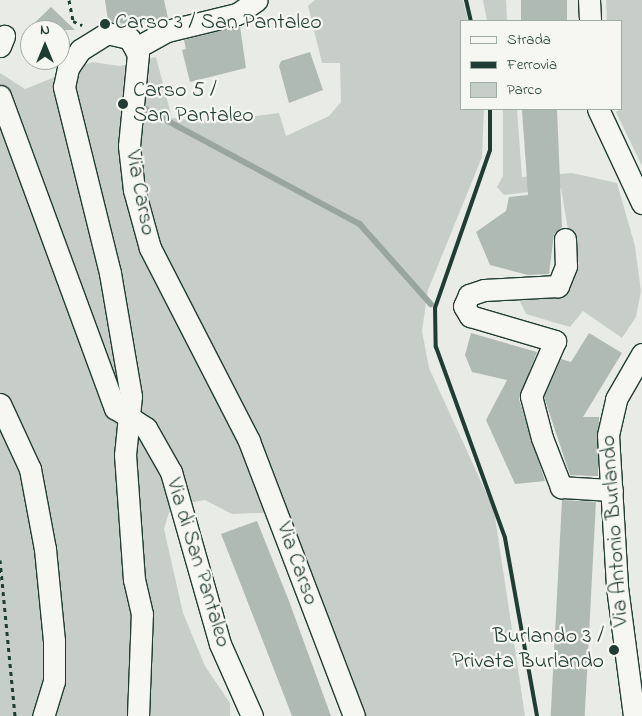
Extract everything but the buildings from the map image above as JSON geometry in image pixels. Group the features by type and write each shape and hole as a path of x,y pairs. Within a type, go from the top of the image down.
{"street":[{"path":"136,48 167,31 237,14 258,0"},
{"path":"589,0 590,20"},
{"name":"Via Carso","path":"138,716 142,614 134,580 124,455 130,421 131,396 110,272 64,87 72,61 95,38 116,33 136,48 129,146 134,190 150,248 249,441 354,716"},
{"path":"0,96 104,385 115,408 130,421"},
{"path":"598,110 642,203"},
{"path":"565,239 566,266 558,286 484,290 469,295 464,306 470,316 555,341 532,396 542,438 561,487 612,490"},
{"name":"Via Antonio Burlando","path":"634,716 612,490 611,415 642,354"},
{"path":"0,404 30,469 45,549 54,640 54,680 42,716"},
{"name":"Via di San Pantaleo","path":"130,421 146,428 171,472 220,644 252,716"}],"path":[{"path":"69,0 73,21 79,26"},
{"path":"0,560 15,716"}],"green space":[{"path":"315,0 463,0 468,20 460,20 460,110 484,110 482,157 428,290 422,331 429,368 494,510 525,716 366,716 283,512 232,514 205,500 171,506 164,529 183,613 205,666 230,703 230,716 0,716 0,73 25,89 92,62 120,66 156,57 172,118 212,122 279,113 286,136 329,116 341,102 340,63 322,63 308,6"},
{"path":"483,0 506,0 507,20 487,20"},
{"path":"606,0 642,0 642,166 616,112 622,110 622,20 607,20"},
{"path":"503,110 517,110 522,177 572,173 617,183 635,246 641,291 636,317 622,338 583,311 570,327 526,314 517,295 572,279 579,263 570,242 561,188 504,195 497,187 503,176"}],"waterway":[{"path":"138,105 360,224 431,304"}],"railway":[{"path":"466,0 471,20"},
{"path":"490,110 490,150 435,308 436,347 505,538 537,716"}],"place":[{"name":"Carso 3 / San Pantaleo","path":"105,24"},
{"name":"Carso 5 / San Pantaleo","path":"123,104"},
{"name":"Burlando 3 / Privata Burlando","path":"614,650"}]}
